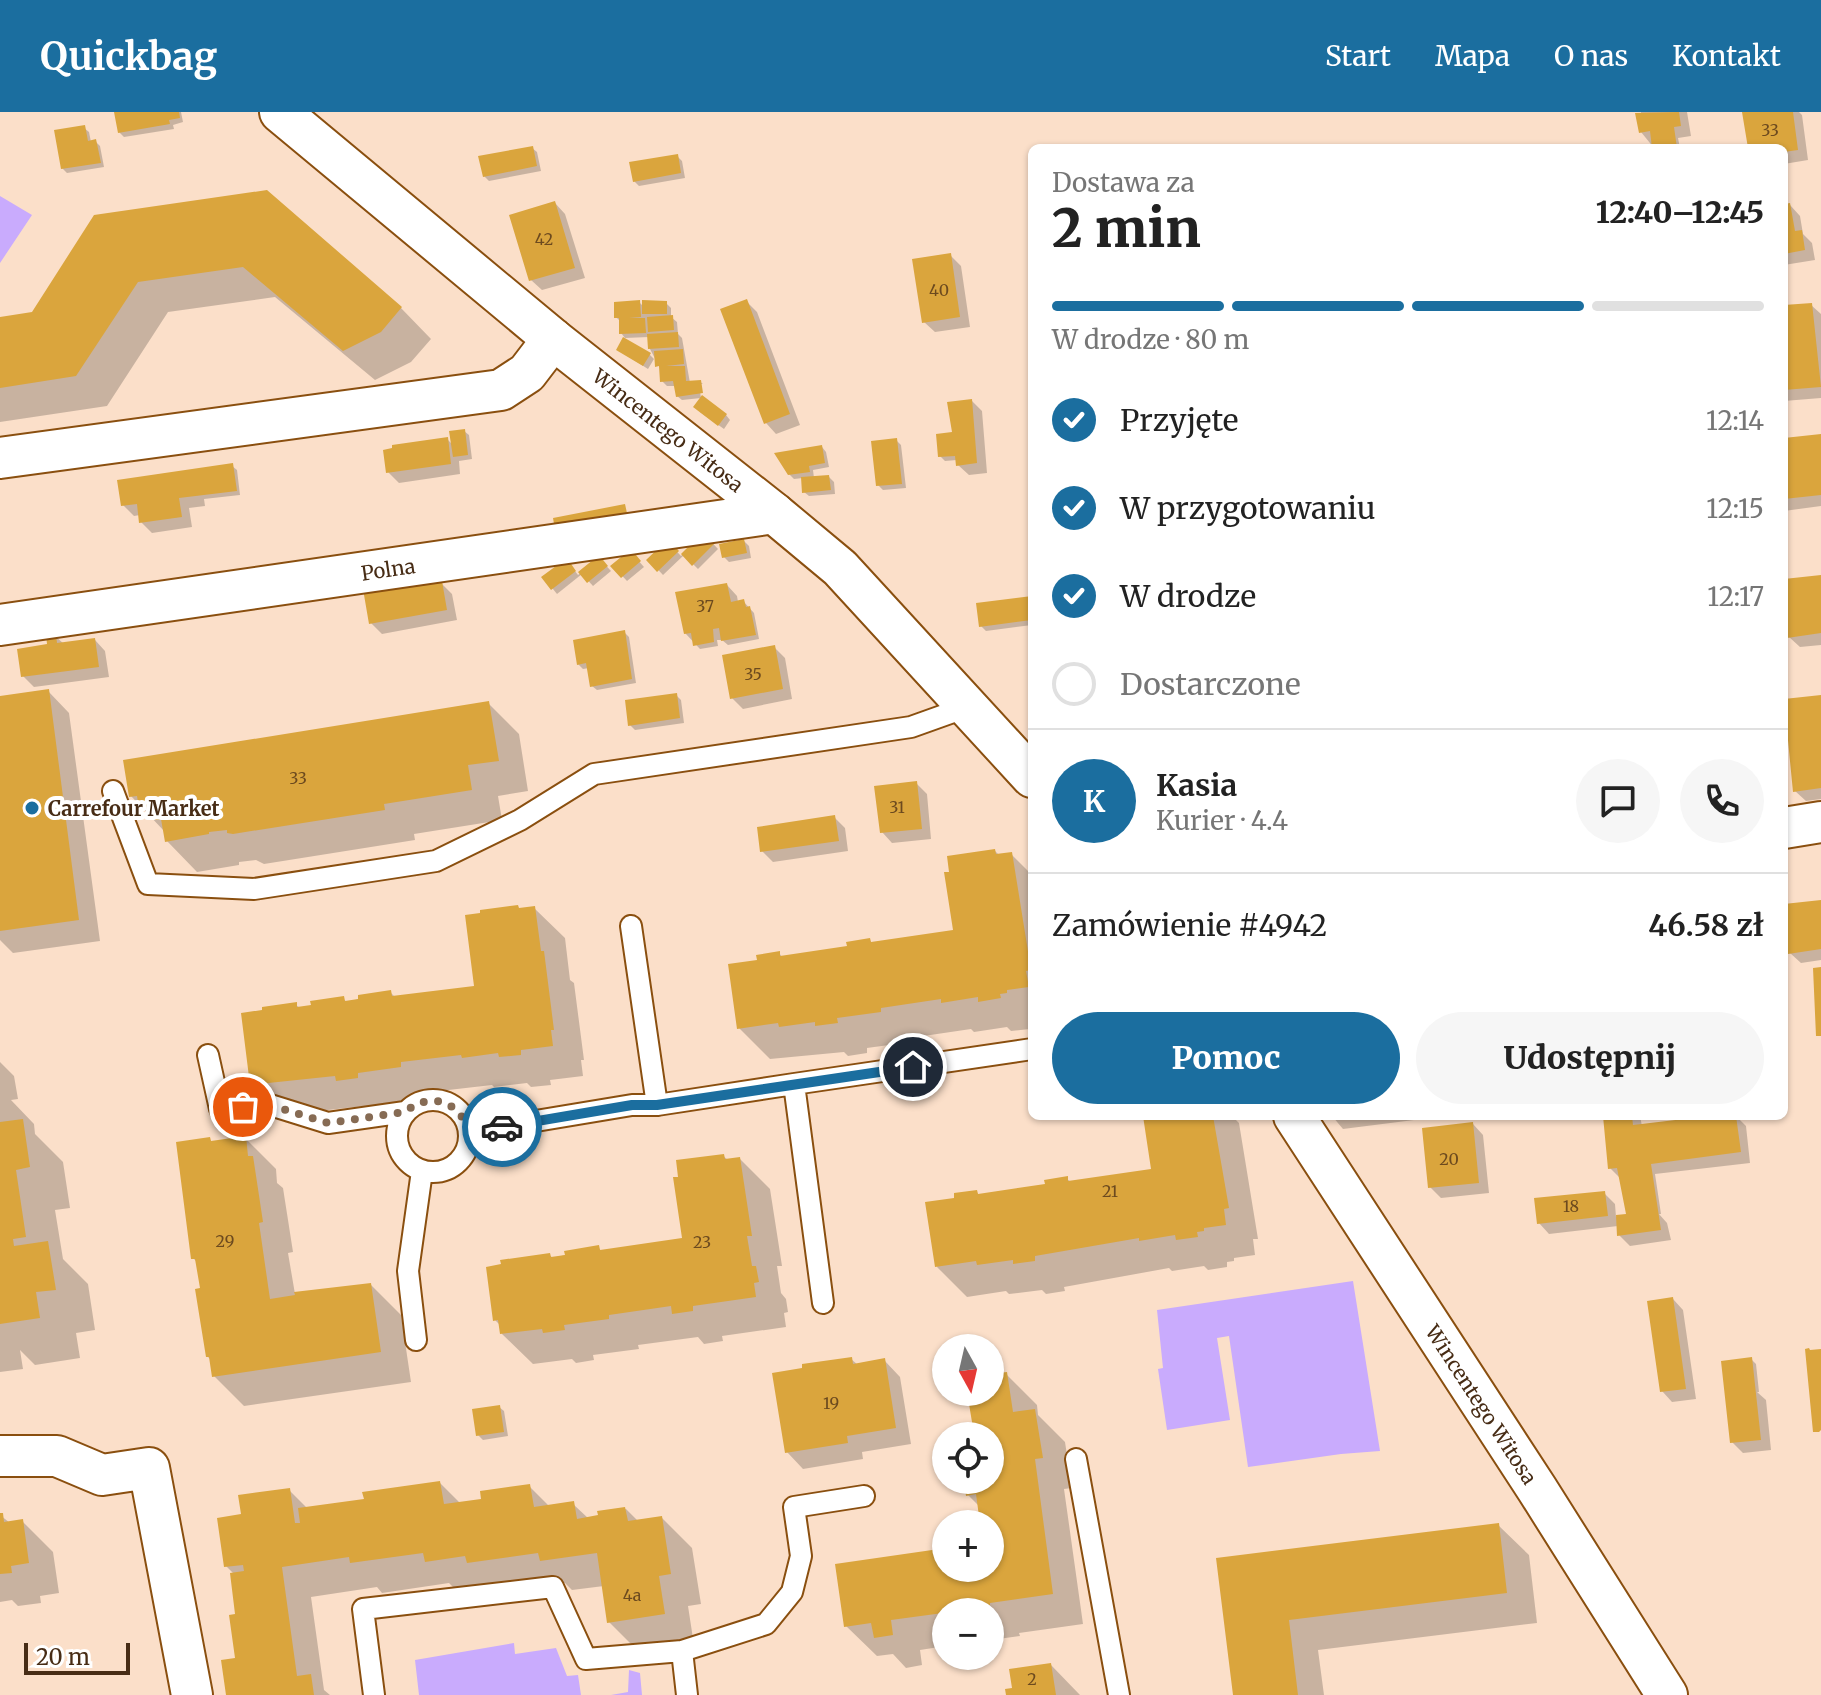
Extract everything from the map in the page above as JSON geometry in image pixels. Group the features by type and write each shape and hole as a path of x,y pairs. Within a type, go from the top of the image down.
{"street":[{"name":"Wincentego Witosa","path":"280,112 553,339 840,568 1028,773"},
{"path":"0,458 501,390 527,373 553,339"},
{"name":"Polna","path":"0,625 774,513"},
{"path":"1788,827 1821,822"},
{"name":"Wincentego Witosa","path":"1297,1120 1667,1695"},
{"path":"0,1456 57,1456 102,1475 149,1468 192,1695"}],"lane":[{"path":"113,791 148,884 254,889 436,861 520,820 594,774 911,727 967,707"},
{"path":"631,926 657,1105"},
{"path":"469,1132 632,1105 657,1105 1028,1050"},
{"path":"208,1055 220,1109 267,1104 328,1123 405,1112 426,1101 449,1104 466,1121 469,1132 464,1156 445,1171 422,1171 403,1157 397,1146 396,1134 405,1112"},
{"path":"794,1084 823,1303"},
{"path":"416,1340 408,1271 422,1171"},
{"path":"1076,1459 1119,1695"},
{"path":"374,1695 363,1609 553,1587 586,1659 682,1651 766,1624 792,1592 801,1556 794,1507 864,1496"},
{"path":"682,1651 687,1695"}],"shaded area":[{"path":"0,196 32,215 0,263"},
{"path":"1353,1281 1380,1451 1248,1467 1229,1336 1217,1338 1230,1420 1167,1430 1158,1369 1163,1368 1157,1310"},
{"path":"514,1643 515,1654 556,1648 567,1676 578,1675 581,1695 419,1695 415,1660"},
{"path":"629,1670 640,1673 642,1695 611,1695 628,1692"}],"building":[{"path":"114,112 179,112 180,118 169,120 170,124 118,133"},
{"path":"1679,112 1681,126 1674,127 1676,144 1652,144 1650,131 1639,133 1635,113"},
{"path":"1742,112 1793,112 1798,150 1788,151 1788,144 1747,144"},
{"path":"85,125 88,141 96,139 101,163 61,169 54,130"},
{"path":"533,146 537,166 483,177 478,156"},
{"path":"678,154 681,173 633,182 629,162"},
{"path":"267,190 402,307 381,332 343,351 243,267 138,282 76,376 0,388 0,317 32,312 94,215"},
{"path":"555,201 575,268 529,281 509,215"},
{"path":"1788,203 1795,231 1802,230 1805,250 1788,253"},
{"path":"951,253 960,317 922,323 912,259"},
{"path":"747,299 790,414 764,424 720,309"},
{"path":"640,300 641,317 629,318 645,318 646,333 619,334 619,318 614,318 614,302"},
{"path":"642,300 667,301 667,314 642,314"},
{"path":"1812,303 1821,387 1788,390 1788,305"},
{"path":"673,315 674,330 648,332 647,317"},
{"path":"678,332 679,347 648,349 647,334"},
{"path":"623,337 651,353 643,366 616,350"},
{"path":"683,349 684,364 666,366 685,366 686,381 701,380 703,393 676,397 673,381 660,382 654,351"},
{"path":"702,395 727,414 718,426 693,407"},
{"path":"972,399 977,463 956,466 955,456 938,457 936,434 952,432 947,402"},
{"path":"465,429 468,455 453,457 449,431"},
{"path":"1821,434 1821,495 1788,499 1788,438"},
{"path":"448,437 451,464 386,473 383,450 392,448 392,445"},
{"path":"897,438 902,484 876,486 871,441"},
{"path":"822,445 825,463 809,466 810,472 788,475 774,453"},
{"path":"233,463 237,491 179,498 182,517 139,523 137,504 121,506 117,480"},
{"path":"829,475 831,490 802,493 801,477"},
{"path":"625,504 630,527 557,541 553,518"},
{"path":"704,531 715,543 692,566 681,554"},
{"path":"668,539 679,551 657,572 646,560"},
{"path":"744,539 747,553 722,558 719,544"},
{"path":"631,549 641,561 621,578 610,566"},
{"path":"599,555 608,566 587,583 578,572"},
{"path":"567,558 576,571 551,590 541,577"},
{"path":"1821,575 1821,633 1788,638 1788,579"},
{"path":"442,581 447,610 369,624 363,589 399,582 400,588"},
{"path":"727,583 731,602 744,599 746,607 750,606 756,635 721,641 719,628 713,629 714,642 693,646 691,633 684,634 675,592"},
{"path":"1028,596 1028,621 979,627 976,603"},
{"path":"625,630 632,679 590,687 586,663 577,665 573,640"},
{"path":"56,634 57,643 95,638 99,667 21,677 17,649 47,644 46,635"},
{"path":"775,645 783,689 730,699 722,655"},
{"name":"Carrefour Market","path":"49,689 79,920 0,931 0,696"},
{"path":"677,693 680,718 628,726 625,700"},
{"path":"1821,695 1821,788 1793,792 1788,699"},
{"path":"489,701 499,761 468,765 472,790 384,804 385,810 233,834 227,833 227,830 209,832 165,842 161,819 155,820 153,806 139,808 137,796 129,797 123,760"},
{"path":"917,781 922,829 880,833 874,786"},
{"path":"835,815 839,841 760,852 757,827"},
{"path":"995,849 996,854 1012,852 1028,951 1028,987 1007,990 1007,993 1000,994 1001,998 978,1002 978,997 941,1003 941,999 881,1008 881,1012 837,1018 838,1023 815,1026 815,1022 779,1027 778,1023 737,1029 728,964 757,960 756,955 780,951 780,956 847,946 846,942 870,938 871,942 953,930 944,872 949,872 947,856"},
{"path":"1821,900 1821,949 1788,954 1788,904"},
{"path":"518,905 519,908 535,906 541,951 544,951 554,1030 551,1030 553,1046 521,1050 521,1055 499,1057 498,1053 462,1058 461,1055 401,1062 401,1067 358,1073 358,1078 336,1081 335,1076 250,1085 241,1013 297,1002 297,1007 311,1005 310,1001 344,996 345,1001 358,999 358,995 391,990 392,996 474,986 465,915"},
{"path":"1821,967 1821,1036 1816,1036 1813,968"},
{"path":"23,1119 30,1167 16,1170 26,1237 13,1239 14,1246 48,1241 56,1290 36,1292 40,1318 0,1324 0,1122"},
{"path":"1144,1120 1214,1120 1229,1208 1224,1209 1226,1225 1204,1228 1204,1231 1197,1232 1198,1237 1176,1240 1175,1235 1139,1241 1139,1238 1035,1256 1035,1261 1013,1264 1013,1260 977,1265 976,1261 935,1267 925,1202 954,1198 954,1193 977,1190 978,1194 1045,1184 1044,1180 1068,1176 1068,1181 1151,1169"},
{"path":"1603,1120 1632,1120 1633,1125 1675,1120 1737,1120 1741,1152 1651,1164 1661,1230 1617,1236 1616,1215 1626,1214 1617,1168 1608,1169"},
{"path":"1473,1122 1479,1183 1428,1188 1422,1128"},
{"path":"246,1136 248,1156 253,1156 263,1222 259,1223 270,1299 295,1295 294,1292 371,1283 381,1352 212,1377 195,1289 200,1288 195,1259 191,1259 176,1142"},
{"path":"724,1154 725,1159 740,1157 752,1236 747,1236 752,1266 756,1266 759,1282 754,1283 756,1297 693,1306 693,1311 672,1314 671,1306 609,1315 609,1319 564,1325 565,1330 543,1333 542,1329 500,1334 498,1320 493,1321 486,1267 501,1264 500,1260 550,1253 551,1257 565,1255 564,1251 599,1245 600,1250 682,1238 673,1177 678,1177 676,1160"},
{"path":"1605,1191 1608,1216 1537,1224 1534,1198"},
{"path":"1673,1297 1686,1389 1660,1392 1647,1301"},
{"path":"1805,1349 1821,1349 1819,1432 1813,1432"},
{"path":"852,1357 853,1364 885,1358 896,1428 847,1436 848,1443 785,1453 772,1373 802,1368 802,1364"},
{"path":"1752,1357 1761,1440 1730,1443 1721,1361"},
{"path":"1004,1372 1007,1372 1013,1412 1035,1409 1043,1458 1035,1459 1053,1594 1004,1601 1004,1598 932,1598 932,1614 891,1620 893,1635 874,1638 871,1623 844,1627 835,1564 932,1550 932,1582 1004,1582 1004,1510 978,1510 976,1494 1004,1494 1004,1422 972,1422 969,1406 1004,1406"},
{"path":"500,1405 504,1432 476,1436 472,1409"},
{"path":"440,1481 444,1504 481,1499 480,1491 530,1484 534,1507 574,1501 577,1519 598,1515 597,1511 625,1507 628,1521 662,1516 671,1574 659,1576 665,1614 607,1623 597,1553 540,1561 538,1553 467,1563 465,1556 425,1562 423,1553 350,1563 349,1557 282,1567 297,1676 311,1674 314,1695 226,1695 221,1660 235,1658 229,1615 235,1614 230,1573 244,1571 243,1565 224,1567 217,1518 241,1514 238,1495 290,1488 295,1523 300,1523 298,1508 364,1499 362,1492"},
{"path":"0,1513 3,1513 4,1522 23,1519 29,1563 11,1566 12,1573 0,1574"},
{"path":"1499,1523 1507,1593 1289,1620 1298,1695 1233,1695 1216,1558"},
{"path":"1051,1663 1056,1695 1006,1695 1005,1689 1012,1688 1009,1669"}],"way so far":[{"path":"243,1107 267,1104 328,1123 405,1112 414,1105 438,1101 459,1111 469,1132 502,1127"}],"place":[{"name":"Carrefour Market","path":"32,808"}],"route":[{"path":"502,1127 632,1105 657,1105 913,1067"}]}
